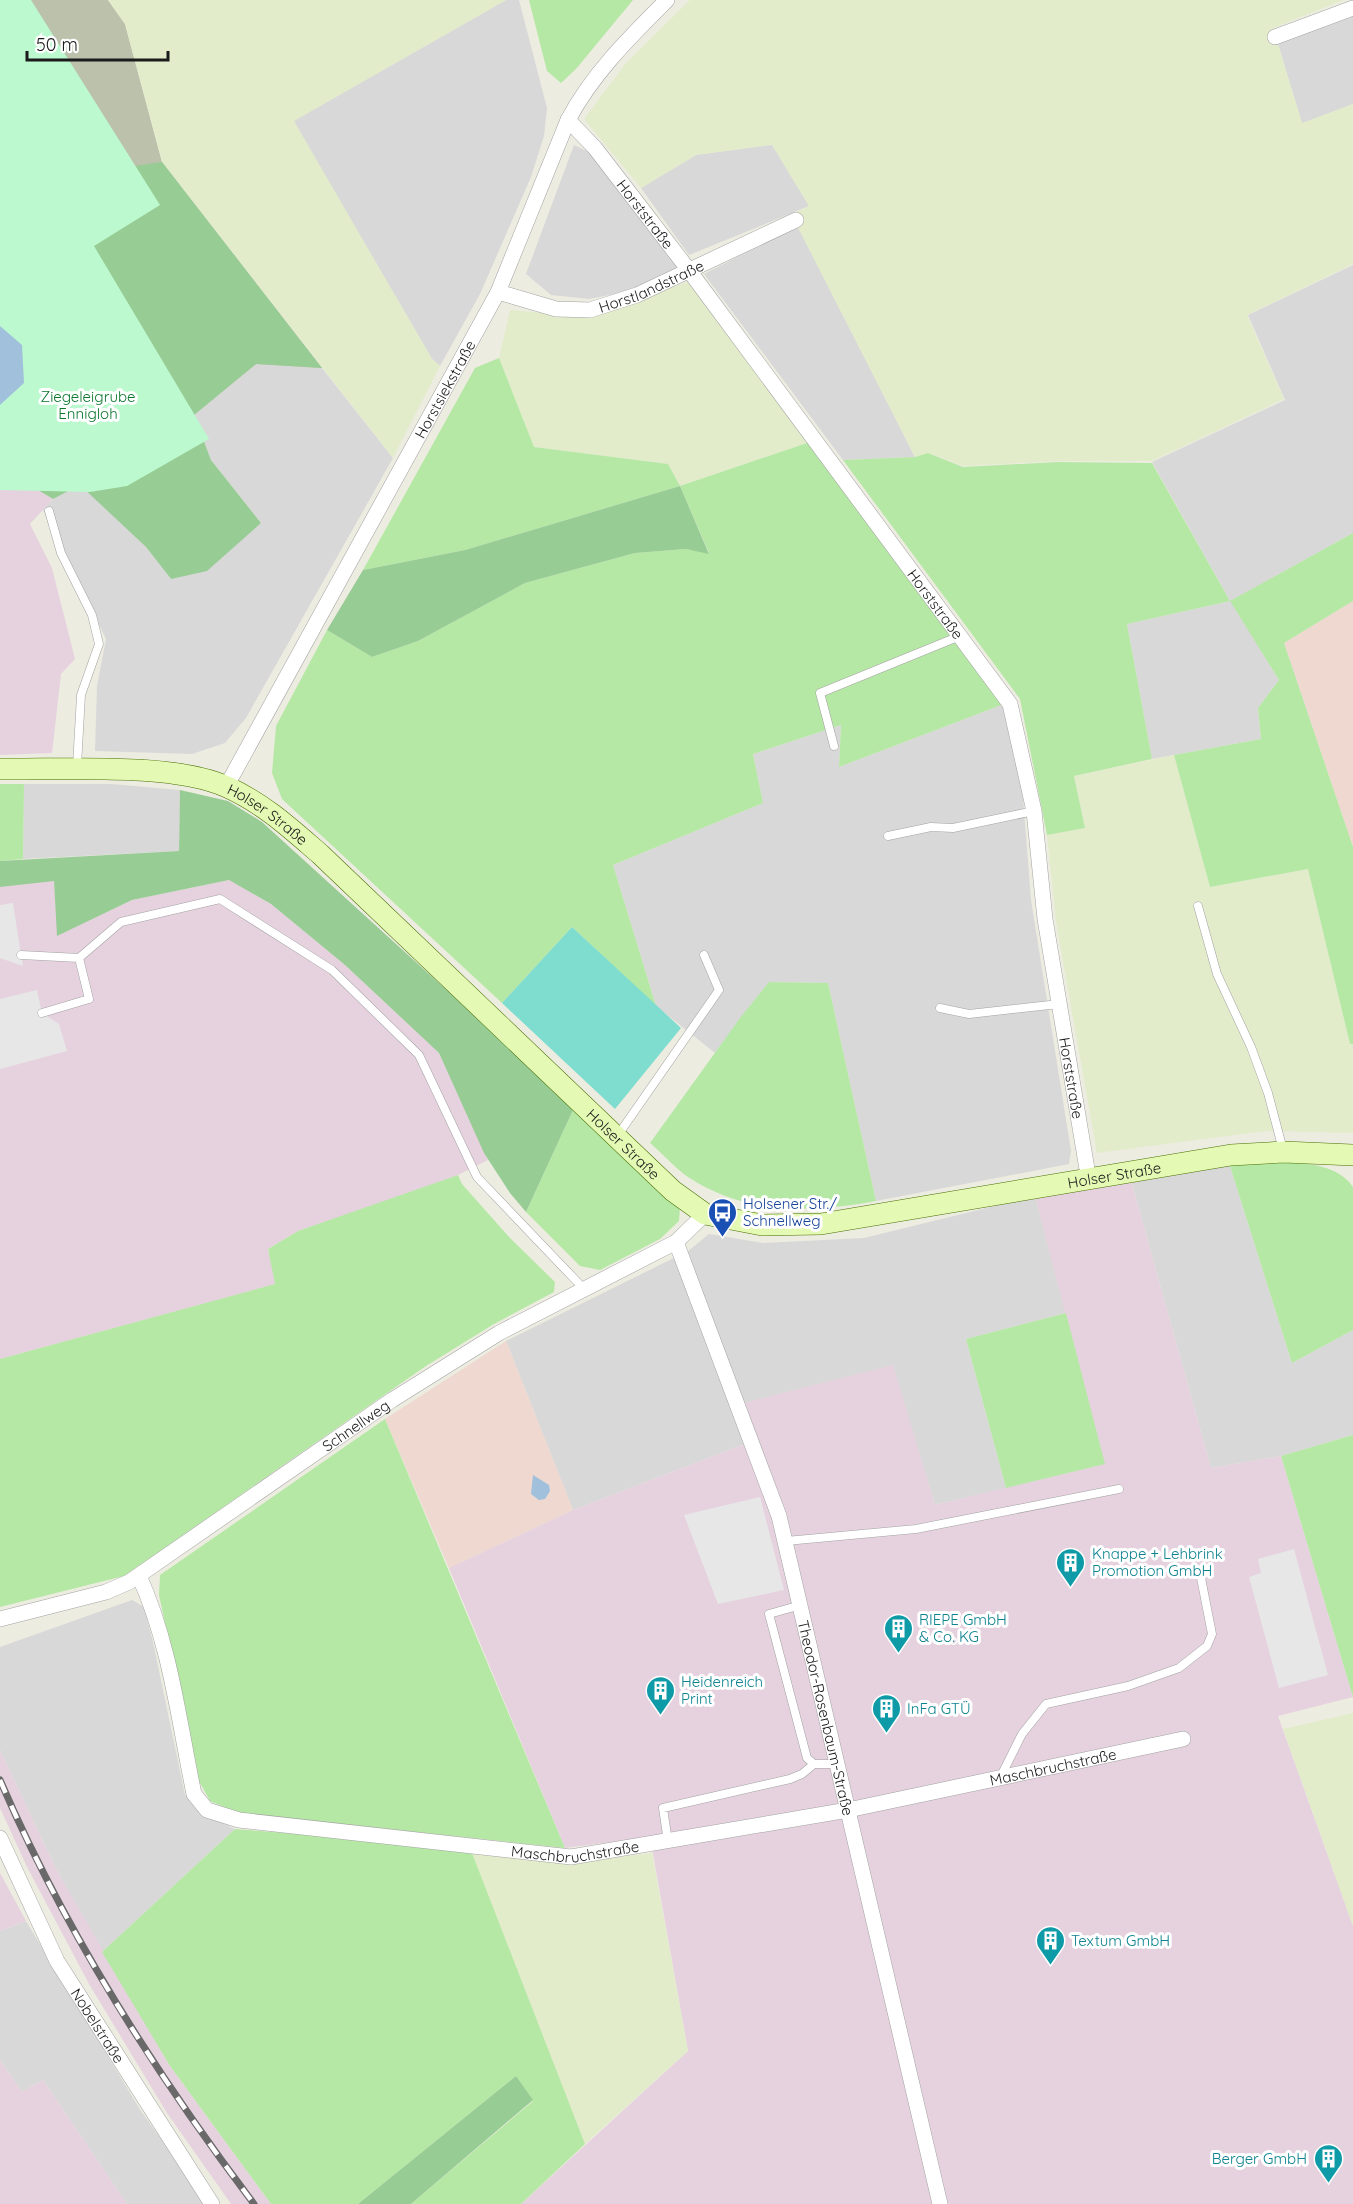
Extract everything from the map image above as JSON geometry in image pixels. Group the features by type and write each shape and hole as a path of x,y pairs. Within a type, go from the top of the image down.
{"main road":[{"name":"Holser Straße","path":"0,769 176,774 226,787 268,811 320,854 618,1135 674,1191 705,1214 762,1225 821,1224 1089,1181 1231,1155 1284,1152 1353,1155"}],"street":[{"name":"Horstsiekstraße","path":"226,787 498,292 568,120 580,97 616,50 667,0"},
{"path":"1275,37 1353,8"},
{"name":"Horststraße","path":"568,120 595,148 688,269 1010,704 1034,811 1045,919 1089,1181"},
{"name":"Horstlandstraße","path":"498,292 556,309 590,310 637,295 796,220"},
{"name":"Schnellweg","path":"0,1619 106,1592 139,1576 392,1400 499,1333 676,1242 705,1214"},
{"name":"Theodor-Rosenbaum-Straße","path":"676,1242 779,1516 786,1541 940,2204"},
{"name":"Maschbruchstraße","path":"139,1576 150,1601 161,1638 194,1794 207,1810 239,1820 571,1857 848,1810 1183,1739"},
{"name":"Nobelstraße","path":"0,1838 57,1961 212,2204"}],"lane":[{"path":"50,511 61,553 92,615 99,644 81,695 77,770"},
{"path":"834,746 820,693 960,636"},
{"path":"888,836 931,827 953,828 1034,811"},
{"path":"21,956 80,958 121,922 220,899 332,970 419,1055 477,1177 585,1290"},
{"path":"1198,906 1217,974 1251,1047 1268,1093 1284,1152"},
{"path":"618,1135 719,990 704,955"},
{"path":"42,1013 88,999 80,958"},
{"path":"940,1008 969,1014 1059,1004"},
{"path":"786,1541 916,1529 1119,1489"},
{"path":"999,1779 1022,1734 1046,1704 1128,1686 1179,1668 1207,1646 1212,1634 1201,1578"},
{"path":"801,1605 769,1614 802,1746 807,1758 814,1764"},
{"path":"668,1842 663,1808 790,1779 802,1774 814,1764 837,1764"}],"shaded area":[{"path":"0,0 108,0 125,24 162,162 322,368 256,364 194,415"},
{"path":"108,0 506,0 294,121 432,359 440,366 393,458 162,162 125,24"},
{"path":"506,0 519,0 547,108 544,136 531,177 480,294 440,366 432,359 293,121"},
{"path":"690,0 1344,0 1273,28 1302,123 1353,104 1353,264 1247,315 1284,399 1152,461 1058,461 963,466 929,453 915,457 791,214 809,206 772,145 696,155 641,188 584,119 626,63"},
{"path":"1353,15 1353,104 1302,124 1278,44"},
{"path":"772,144 809,206 689,255 641,188 696,155"},
{"path":"574,145 595,155 680,268 636,290 589,299 551,295 526,274"},
{"path":"798,226 915,457 843,460 704,274"},
{"path":"1353,265 1353,533 1231,601 1279,680 1258,708 1261,739 1152,759 1127,624 1230,601 1152,462 1285,400 1248,315"},
{"path":"690,281 810,442 680,486 668,464 534,447 499,358 510,310 588,317"},
{"path":"0,326 22,345 24,383 0,405"},
{"path":"256,364 322,368 393,458 246,718 225,743 192,754 95,751 97,686 106,639 43,510 53,499 80,484 146,547 171,579 261,523 211,460 194,415"},
{"path":"0,473 11,474 53,499 30,524 52,568 75,659 61,674 52,753 0,755"},
{"path":"1353,601 1353,847 1284,643"},
{"path":"1004,704 1023,797 1031,900 1071,1151 1069,1164 876,1201 828,983 769,982 715,1053 656,1006 613,865 763,803 753,754 841,725 839,767"},
{"path":"1174,755 1210,887 1308,869 1350,1044 1353,1044 1353,1133 1266,1131 1097,1153 1056,922 1047,835 1085,828 1074,776"},
{"path":"24,784 111,784 180,790 179,851 23,859"},
{"path":"54,880 58,935 132,900 229,880 271,904 345,965 439,1053 488,1160 458,1175 298,1231 268,1249 276,1284 0,1359 0,887"},
{"path":"13,903 23,966 0,958 0,905"},
{"path":"572,927 681,1028 615,1109 502,1003"},
{"path":"37,990 42,1013 59,1024 67,1051 0,1069 0,999"},
{"path":"1229,1163 1292,1363 1353,1330 1353,1435 1281,1456 1211,1468 1130,1177"},
{"path":"1130,1177 1211,1468 1281,1456 1353,1697 1278,1716 1353,1926 1353,2204 521,2204 688,2051 650,1837 565,1848 449,1568 573,1510 755,1440 743,1403 893,1365 935,1505 1104,1464 1035,1196"},
{"path":"1035,1196 1066,1313 966,1339 1006,1488 935,1505 892,1365 755,1440 573,1510 506,1341 688,1251 709,1234 763,1243 864,1238"},
{"path":"506,1341 573,1510 449,1568 385,1419"},
{"path":"533,1475 549,1485 550,1491 545,1499 539,1500 531,1494"},
{"path":"760,1497 784,1590 718,1604 684,1515"},
{"path":"1294,1549 1328,1675 1279,1688 1249,1577 1261,1573 1258,1559"},
{"path":"132,1600 144,1607 185,1795 205,1814 235,1829 102,1952 56,1869 0,1750 0,1647"},
{"path":"1353,1713 1353,1926 1283,1729"},
{"path":"0,1750 56,1869 170,2066 271,2204 231,2204 167,2113 89,1984 27,1867 0,1808"},
{"path":"470,1849 589,1861 652,1853 688,2051 585,2144"},
{"path":"0,1873 26,1921 0,1931"},
{"path":"26,1921 141,2111 207,2204 127,2204 43,2080 22,2092 0,2060 0,1931"},
{"path":"0,2060 22,2092 43,2080 127,2204 0,2204"}],"green space":[{"name":"Ziegeleigrube Ennigloh","path":"0,0 31,0 160,205 94,246 209,439 127,486 90,492 0,490"},
{"path":"529,0 633,0 576,69 561,83 547,71"},
{"path":"0,51 102,171 162,162 322,368 256,364 194,415 211,460 261,523 207,571 171,579 146,547 80,485 53,499 11,474"},
{"path":"499,358 534,447 668,464 680,486 465,550 363,570 475,368"},
{"path":"810,442 1004,704 839,767 841,725 753,754 763,803 613,865 656,1006 572,927 502,1003 282,799 272,773 276,726 327,630 372,657 418,641 525,583 635,553 686,549 709,553 680,486"},
{"path":"928,453 963,467 1058,462 1152,463 1230,601 1127,624 1152,759 1074,776 1085,828 1047,835 1020,699 843,460 915,457"},
{"path":"680,486 709,554 686,549 635,553 525,583 418,641 372,657 327,630 363,570 465,550"},
{"path":"1353,533 1353,601 1284,643 1353,847 1353,1044 1350,1044 1308,869 1210,887 1174,755 1261,739 1258,708 1279,680 1230,601"},
{"path":"0,784 24,784 23,859 0,861"},
{"path":"180,790 228,801 262,822 484,1024 573,1110 526,1212 510,1193 484,1153 439,1053 345,965 271,904 229,880 132,900 57,936 54,881 0,887 0,861 179,851"},
{"path":"769,982 828,983 876,1201 803,1209 756,1204 710,1189 688,1177 650,1143 740,1018"},
{"path":"573,1110 680,1207 679,1221 660,1239 600,1270 580,1266 526,1212"},
{"path":"1278,1162 1314,1165 1330,1169 1343,1176 1353,1187 1353,1330 1292,1363 1229,1163"},
{"path":"458,1175 462,1184 510,1238 555,1282 554,1292 494,1324 426,1366 124,1576 0,1607 0,1359 275,1284 268,1249 298,1231"},
{"path":"1066,1313 1105,1464 1006,1488 966,1339"},
{"path":"385,1419 565,1848 238,1813 210,1801 199,1781 159,1595 160,1575"},
{"path":"1353,1435 1353,1697 1281,1456"},
{"path":"235,1829 470,1848 585,2144 521,2204 411,2204 533,2101 516,2076 358,2204 271,2204 170,2066 102,1952"},
{"path":"516,2076 533,2100 411,2204 358,2204"}],"railway":[{"path":"0,1780 53,1892 114,2000 182,2104 254,2204"}],"place":[{"name":"Holsener Str./ Schnellweg","path":"722,1238"},
{"name":"Knappe + Lehbrink Promotion GmbH","path":"1071,1588"},
{"name":"RIEPE GmbH & Co. KG","path":"898,1654"},
{"name":"Heidenreich Print","path":"660,1716"},
{"name":"InFa GTÜ","path":"886,1734"},
{"name":"Textum GmbH","path":"1050,1966"},
{"name":"Berger GmbH","path":"1328,2184"}]}
